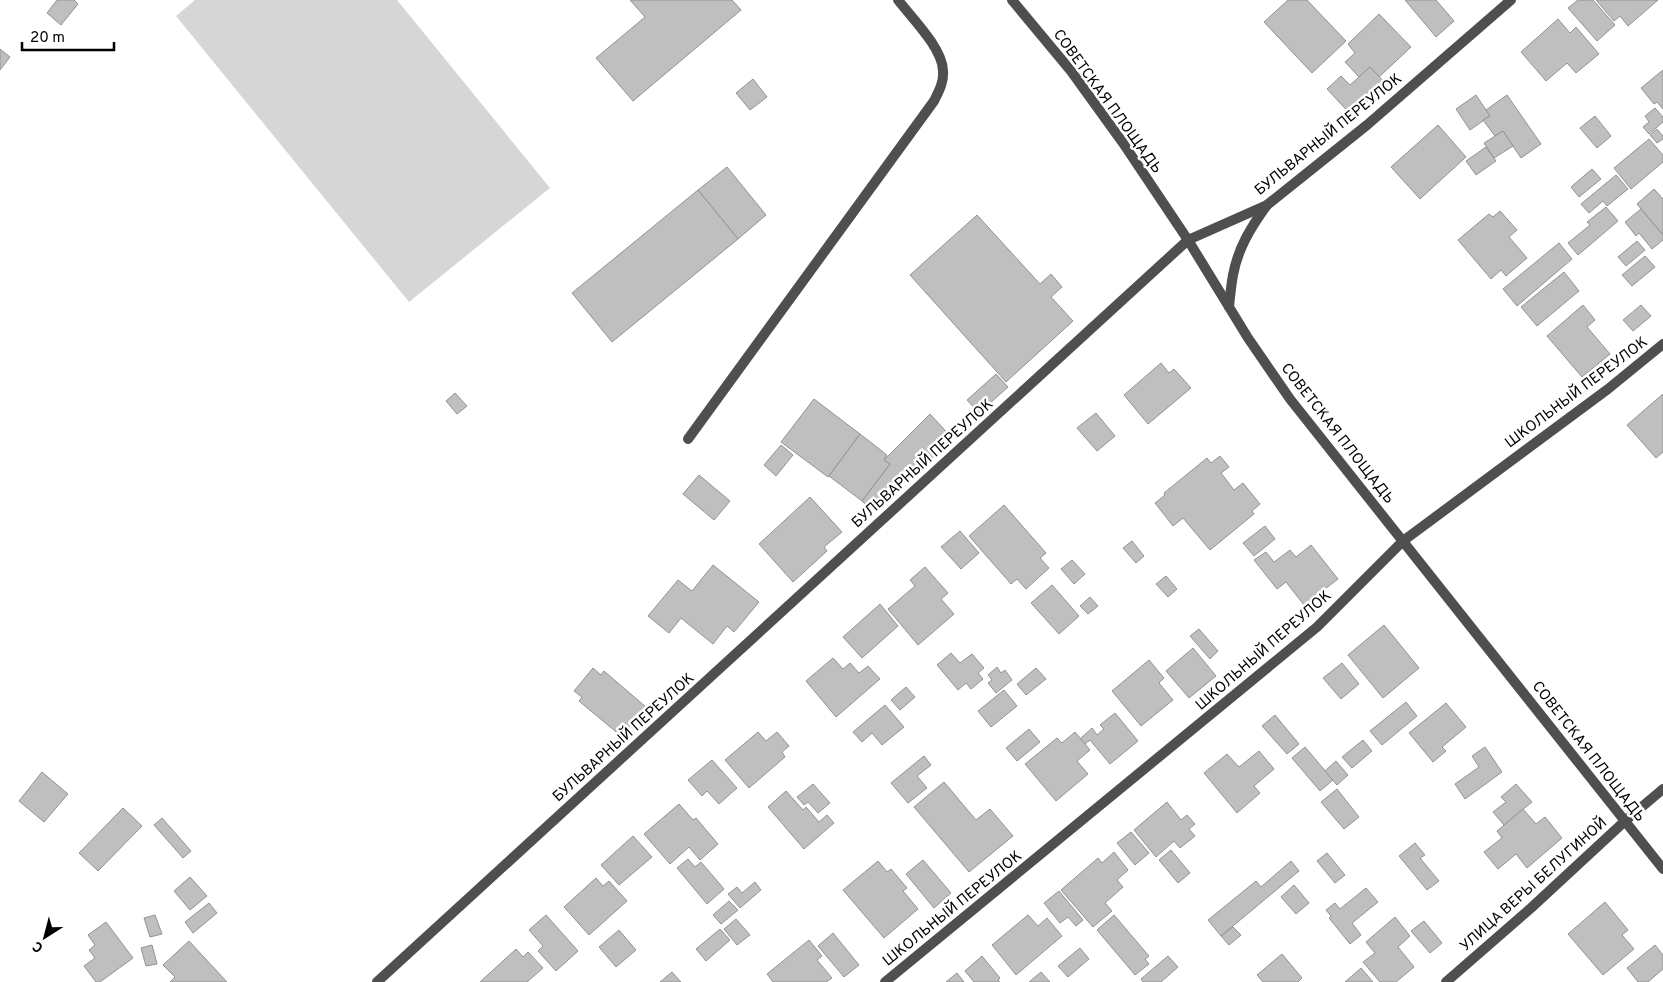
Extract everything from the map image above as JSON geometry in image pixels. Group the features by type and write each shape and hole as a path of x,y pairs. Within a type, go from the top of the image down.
{"street":[{"path":"688,439 934,101 942,86 944,70 938,52 898,0"},
{"name":"СОВЕТСКАЯ ПЛОЩАДЬ","path":"1012,0 1071,71 1118,135 1188,240 1248,338 1290,399 1663,869"},
{"name":"БУЛЬВАРНЫЙ ПЕРЕУЛОК","path":"377,982 1188,240 1267,205 1367,125 1511,0"},
{"path":"1230,307 1232,275 1240,251 1250,229 1267,205"},
{"name":"ШКОЛЬНЫЙ ПЕРЕУЛОК","path":"885,982 1310,633 1403,541 1608,389 1663,344"},
{"name":"УЛИЦА ВЕРЫ БЕЛУГИНОЙ","path":"1446,982 1531,908 1625,821 1663,790"}],"shaded area":[{"path":"195,0 397,0 550,188 409,302 176,16"}],"building":[{"path":"57,0 74,0 78,4 61,25 47,13"},
{"path":"630,0 732,0 741,10 633,101 596,58 645,17"},
{"path":"1288,0 1307,0 1346,41 1312,73 1264,22"},
{"path":"1405,0 1436,0 1454,21 1436,37"},
{"path":"1578,0 1593,0 1615,25 1597,41 1568,8"},
{"path":"1596,0 1658,0 1628,26 1620,16 1614,21"},
{"path":"1379,14 1411,47 1379,77 1370,67 1359,77 1345,62 1355,53 1348,44"},
{"path":"1558,19 1570,33 1576,27 1599,54 1576,73 1567,63 1546,81 1521,52"},
{"path":"0,49 10,57 0,70"},
{"path":"1370,67 1386,84 1352,116 1327,89 1341,76 1350,85"},
{"path":"1663,70 1663,109 1657,102 1654,104 1641,88"},
{"path":"753,79 767,97 750,110 736,93"},
{"path":"1476,95 1490,116 1470,130 1456,109"},
{"path":"1507,95 1541,144 1521,158 1503,131 1495,136 1483,120 1490,116 1486,110"},
{"path":"1655,108 1663,117 1663,122 1649,134 1643,127 1649,122 1645,116"},
{"path":"1595,116 1611,136 1597,148 1580,128"},
{"path":"1438,125 1466,157 1420,199 1391,167"},
{"path":"1657,129 1663,136 1663,139 1657,143 1650,135"},
{"path":"1503,131 1513,146 1494,158 1484,143"},
{"path":"1649,139 1663,155 1663,162 1631,189 1614,168"},
{"path":"1486,147 1496,161 1476,175 1466,161"},
{"path":"727,167 766,215 738,239 698,190"},
{"path":"1592,169 1601,179 1579,197 1571,187"},
{"path":"1616,175 1628,189 1607,206 1603,201 1589,213 1581,204"},
{"path":"1654,189 1663,199 1663,235 1637,204"},
{"path":"698,190 738,239 612,342 572,293"},
{"path":"1606,207 1618,221 1578,255 1568,243 1590,225 1587,222"},
{"path":"1641,209 1663,235 1663,240 1652,249 1639,233 1636,236 1625,222"},
{"path":"1500,211 1517,230 1509,237 1527,258 1506,276 1501,270 1491,279 1458,240 1489,214 1493,217"},
{"path":"977,215 1040,284 1051,274 1062,287 1051,297 1073,321 1006,382 910,275"},
{"path":"1637,241 1645,250 1626,266 1618,257"},
{"path":"1559,243 1572,259 1517,306 1503,289"},
{"path":"1645,256 1655,267 1632,286 1622,275"},
{"path":"1564,272 1579,291 1537,326 1521,307"},
{"path":"1583,305 1595,320 1587,327 1610,354 1582,377 1547,336"},
{"path":"1641,305 1651,316 1633,331 1623,320"},
{"path":"1161,363 1169,373 1174,369 1191,388 1148,424 1124,395"},
{"path":"996,374 1008,387 979,413 967,400"},
{"path":"455,393 467,406 457,414 446,401"},
{"path":"1663,394 1663,452 1656,458 1627,425"},
{"path":"814,399 860,434 828,477 781,442"},
{"path":"1096,413 1115,436 1097,451 1077,428"},
{"path":"930,414 953,439 872,511 862,501 890,464 884,460"},
{"path":"860,434 887,455 884,460 890,464 862,501 829,476"},
{"path":"781,445 793,455 776,476 764,465"},
{"path":"1220,456 1229,467 1221,473 1234,490 1243,483 1260,504 1252,511 1254,514 1210,550 1183,518 1173,526 1155,503 1165,495 1164,493 1207,458 1211,463"},
{"path":"699,475 730,501 714,520 683,494"},
{"path":"810,497 842,532 824,547 827,551 793,582 759,544"},
{"path":"1004,505 1046,553 1040,558 1049,568 1026,589 1017,579 1011,584 969,536"},
{"path":"1265,526 1275,539 1254,556 1243,543"},
{"path":"960,531 979,553 961,569 941,547"},
{"path":"1132,541 1144,556 1136,563 1123,548"},
{"path":"1311,545 1338,579 1304,605 1286,582 1277,589 1254,560 1266,552 1274,562 1290,550 1296,557"},
{"path":"1072,560 1085,574 1074,584 1061,569"},
{"path":"713,565 759,602 734,632 727,626 713,644 681,618 669,633 648,616 678,580 692,591"},
{"path":"925,567 948,593 941,599 954,614 918,645 888,609 915,586 910,580"},
{"path":"1166,576 1177,589 1168,597 1156,584"},
{"path":"1052,585 1079,616 1059,634 1031,603"},
{"path":"1090,597 1098,606 1088,614 1080,606"},
{"path":"880,604 898,626 862,658 843,637"},
{"path":"1384,625 1419,668 1383,698 1348,655"},
{"path":"1199,629 1218,651 1210,659 1190,636"},
{"path":"1193,648 1216,676 1189,698 1166,671"},
{"path":"951,653 960,663 972,654 984,668 978,673 983,679 971,689 966,683 958,690 937,665"},
{"path":"833,658 843,669 850,663 859,673 868,666 880,679 836,717 806,681"},
{"path":"1149,660 1164,678 1159,683 1173,700 1141,726 1112,691"},
{"path":"1342,663 1359,684 1341,699 1323,678"},
{"path":"997,667 1001,673 1005,670 1012,680 996,693 988,683 992,680 988,675"},
{"path":"593,668 601,675 604,671 646,707 621,736 579,701 582,697 574,691"},
{"path":"1036,668 1046,679 1026,695 1017,684"},
{"path":"906,687 915,697 900,710 891,700"},
{"path":"1004,690 1017,706 991,727 978,711"},
{"path":"1406,702 1417,716 1382,745 1370,731"},
{"path":"1446,703 1466,727 1442,747 1446,751 1433,762 1409,733"},
{"path":"885,705 904,727 882,745 872,733 862,742 853,732"},
{"path":"1115,713 1138,741 1110,764 1090,740 1085,744 1080,739 1092,728 1097,735 1104,729 1100,725"},
{"path":"1275,715 1299,744 1287,754 1262,726"},
{"path":"1029,729 1040,742 1017,761 1006,748"},
{"path":"758,732 766,741 777,732 789,746 782,752 785,757 749,788 725,760"},
{"path":"1075,732 1090,750 1077,761 1088,774 1056,801 1025,764 1057,738 1062,743"},
{"path":"1363,740 1372,751 1352,768 1342,757"},
{"path":"1305,747 1333,780 1320,791 1292,758"},
{"path":"1485,747 1502,772 1465,799 1455,784 1479,767 1472,756"},
{"path":"1259,751 1274,769 1254,786 1260,793 1237,813 1204,773 1227,754 1239,767"},
{"path":"924,756 931,765 917,776 927,788 908,803 891,783"},
{"path":"712,760 737,788 719,804 707,791 702,796 688,780"},
{"path":"1336,761 1348,775 1337,785 1325,771"},
{"path":"42,772 68,794 44,822 19,801"},
{"path":"944,782 976,820 990,809 1013,836 969,872 914,807"},
{"path":"813,784 830,803 818,813 808,802 804,805 797,797"},
{"path":"1516,784 1532,802 1504,825 1493,812 1506,802 1501,797"},
{"path":"1337,789 1359,817 1344,829 1321,802"},
{"path":"786,791 803,810 806,807 819,822 827,815 834,823 804,849 768,807"},
{"path":"1167,802 1181,820 1187,815 1195,824 1189,829 1195,836 1180,848 1174,841 1156,857 1134,830"},
{"path":"679,804 693,820 696,818 718,844 700,860 689,847 670,864 644,834"},
{"path":"123,808 142,826 98,871 79,853"},
{"path":"1523,809 1536,824 1545,817 1562,838 1527,868 1516,854 1498,869 1484,852 1502,838 1497,831"},
{"path":"162,818 191,851 183,858 154,825"},
{"path":"1131,832 1149,853 1135,865 1117,843"},
{"path":"633,836 652,857 619,885 601,865"},
{"path":"1415,843 1425,855 1420,858 1439,881 1427,890 1399,856"},
{"path":"1171,850 1190,873 1178,883 1159,860"},
{"path":"1114,852 1128,870 1117,880 1123,887 1105,903 1112,911 1093,927 1061,890 1098,858 1102,863"},
{"path":"1327,853 1345,875 1335,883 1317,861"},
{"path":"688,859 695,867 701,862 724,889 707,904 677,868"},
{"path":"923,860 951,893 934,908 906,874"},
{"path":"878,861 887,872 891,869 907,888 903,891 918,909 884,938 843,890"},
{"path":"1291,861 1299,871 1221,936 1208,920 1256,881 1261,887"},
{"path":"190,877 207,896 190,910 174,891"},
{"path":"596,878 603,886 609,881 627,901 589,935 564,907"},
{"path":"755,882 761,890 740,908 728,894 737,887 742,893"},
{"path":"1294,885 1309,903 1296,914 1281,897"},
{"path":"1366,888 1378,902 1352,923 1361,935 1350,944 1329,918 1331,916 1326,910 1335,903 1340,909"},
{"path":"1059,891 1083,920 1076,926 1068,917 1060,923 1044,903"},
{"path":"729,901 738,910 721,924 713,915"},
{"path":"1605,902 1628,930 1622,935 1634,949 1603,975 1568,934"},
{"path":"209,903 217,913 193,933 185,922"},
{"path":"155,915 162,934 150,937 144,918"},
{"path":"546,915 578,951 556,971 538,951 543,946 529,930"},
{"path":"1028,915 1038,926 1047,918 1062,936 1016,975 992,945"},
{"path":"1114,915 1149,956 1145,959 1149,964 1135,975 1097,930"},
{"path":"1395,917 1410,936 1398,947 1414,967 1396,982 1380,982 1363,962 1375,953 1366,942"},
{"path":"736,919 750,935 737,945 724,929"},
{"path":"1424,921 1442,943 1430,953 1411,931"},
{"path":"106,922 133,958 100,982 96,982 84,966 95,958 89,950 95,945 88,935"},
{"path":"1233,927 1241,935 1229,945 1221,936"},
{"path":"720,929 730,940 706,961 696,949"},
{"path":"619,930 636,950 616,967 599,947"},
{"path":"833,933 859,965 844,977 818,946"},
{"path":"809,940 822,956 817,960 832,978 826,982 773,982 767,974"},
{"path":"189,941 227,982 170,982 175,977 163,965"},
{"path":"152,945 157,964 146,966 141,948"},
{"path":"1655,945 1663,955 1663,969 1648,982 1638,982 1627,968"},
{"path":"1080,948 1089,959 1068,977 1058,966"},
{"path":"516,949 523,957 528,952 543,968 527,982 480,982"},
{"path":"1282,954 1302,978 1298,982 1263,982 1257,975"},
{"path":"982,956 1000,978 998,980 1000,982 974,982 965,971"},
{"path":"1168,956 1178,967 1161,982 1143,982 1141,979"},
{"path":"1361,968 1373,982 1345,982"},
{"path":"672,972 681,982 660,982"},
{"path":"1041,972 1050,982 1029,982"},
{"path":"957,973 964,982 946,982"}]}
